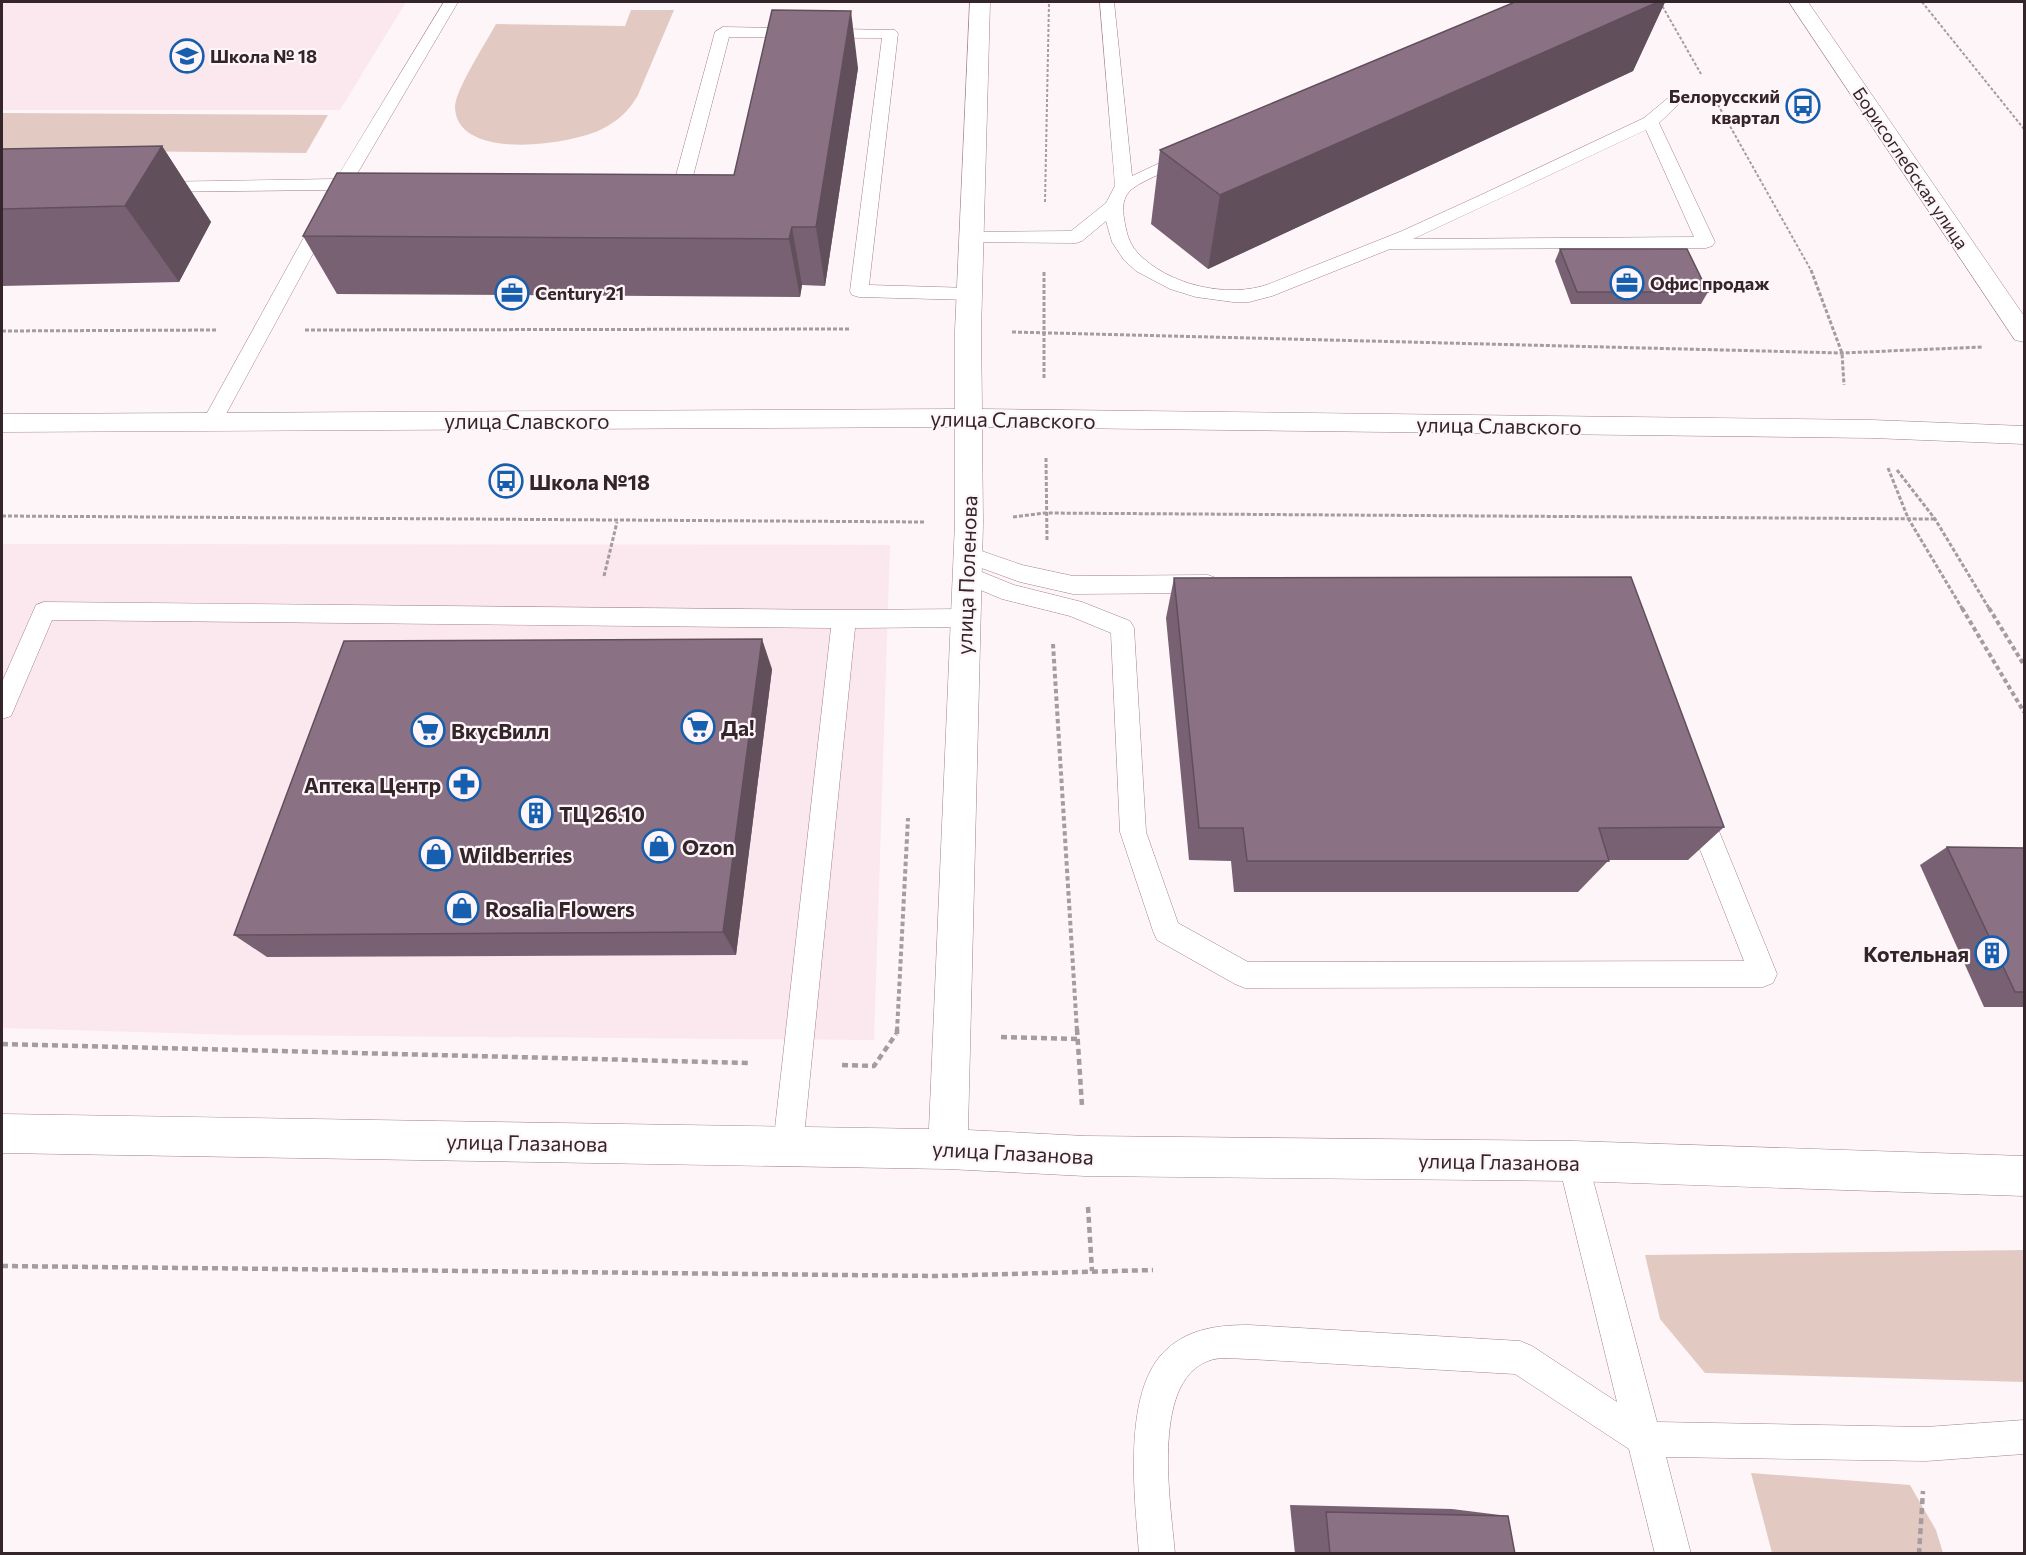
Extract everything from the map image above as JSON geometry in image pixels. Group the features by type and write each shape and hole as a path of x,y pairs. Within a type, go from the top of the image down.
{"street":[{"name":"улица Поленова","path":"948,1149 968,550 971,238 980,2"},
{"name":"Борисоглебская улица","path":"1799,2 2025,334"},
{"name":"улица Славского","path":"2,423 968,418 1872,429 2025,435"},
{"name":"улица Глазанова","path":"2,1134 948,1149 1085,1156 1573,1161 2025,1176"}],"lane":[{"path":"212,422 342,184 451,2"},
{"path":"971,238 1076,237 1113,207 1124,186 1107,2"},
{"path":"647,184 682,184 723,32 890,33 859,291 970,294"},
{"path":"1113,207 1121,243 1137,263 1159,277 1188,289 1251,296 1387,245 1650,122 1674,101"},
{"path":"1387,245 1706,242 1650,122"},
{"path":"1124,186 1207,148"},
{"path":"142,187 377,184"},
{"path":"968,550 1020,573 1073,585 1229,585"},
{"path":"968,550 1010,593 1074,608 1122,628 1133,832 1167,932 1245,975 1763,974 1688,786"},
{"path":"2,709 44,611 844,619 964,618"},
{"path":"788,1146 844,619"},
{"path":"1573,1161 1673,1554"},
{"path":"1157,1554 1151,1428 1160,1388 1179,1359 1198,1347 1216,1342 1520,1358 1644,1439 1926,1444 2025,1437"}],"path":[{"path":"1660,2 1706,84"},
{"path":"1922,2 2025,129"},
{"path":"1712,94 1816,279 1842,353 1844,385"},
{"path":"2,331 857,329"},
{"path":"1042,332 1842,353 1990,347"},
{"path":"1884,458 1908,518 2025,712"},
{"path":"1894,466 1935,519 2025,665"},
{"path":"1045,513 1047,549"},
{"path":"2,516 968,550 1045,513 1935,519"},
{"path":"1052,633 1092,1271"},
{"path":"2,1044 874,1066 896,1034"},
{"path":"2,1266 937,1276 1153,1270"},
{"path":"1919,1554 1926,1444"}],"shaded area":[{"name":"Школа № 18","path":"2,2 406,2 340,110 2,110"},
{"path":"631,10 674,10 638,95 627,111 613,123 587,135 566,140 517,145 474,136 460,124 455,107 456,99 496,24 625,26"},
{"path":"2,113 328,115 306,153 2,150"},
{"path":"2,544 890,545 874,1040 240,1035 2,1028"},
{"path":"2024,1250 2024,1382 1705,1373 1660,1319 1645,1255"},
{"path":"1751,1473 1910,1485 1936,1530 1943,1553 1772,1553"}],"building":[{"path":"1515,2 1658,2 1220,195 1160,150"},
{"path":"772,10 851,11 816,227 792,227 789,239 303,236 337,173 734,175"},
{"path":"162,146 125,206 2,209 2,149"},
{"name":"Офис продаж","path":"1560,249 1687,249 1708,292 1577,292"},
{"path":"1631,577 1724,827 1599,828 1609,861 1247,861 1243,828 1199,828 1174,578"},
{"name":"ТЦ 26.10","path":"762,639 723,932 234,935 344,641"},
{"path":"1947,847 2025,848 2025,992 2015,992"},
{"path":"1326,1512 1508,1516 1515,1554 1330,1554"}],"place":[{"name":"Школа № 18","path":"187,56"},
{"name":"Белорусский квартал","path":"1803,106"},
{"name":"Офис продаж","path":"1627,283"},
{"name":"Century 21","path":"512,293"},
{"name":"Школа №18","path":"506,481"},
{"name":"Да!","path":"698,727"},
{"name":"ВкусВилл","path":"428,730"},
{"name":"Аптека Центр","path":"464,784"},
{"name":"ТЦ 26.10","path":"536,813"},
{"name":"Ozon","path":"659,846"},
{"name":"Wildberries","path":"436,854"},
{"name":"Rosalia Flowers","path":"462,908"},
{"name":"Котельная","path":"1992,953"}]}
